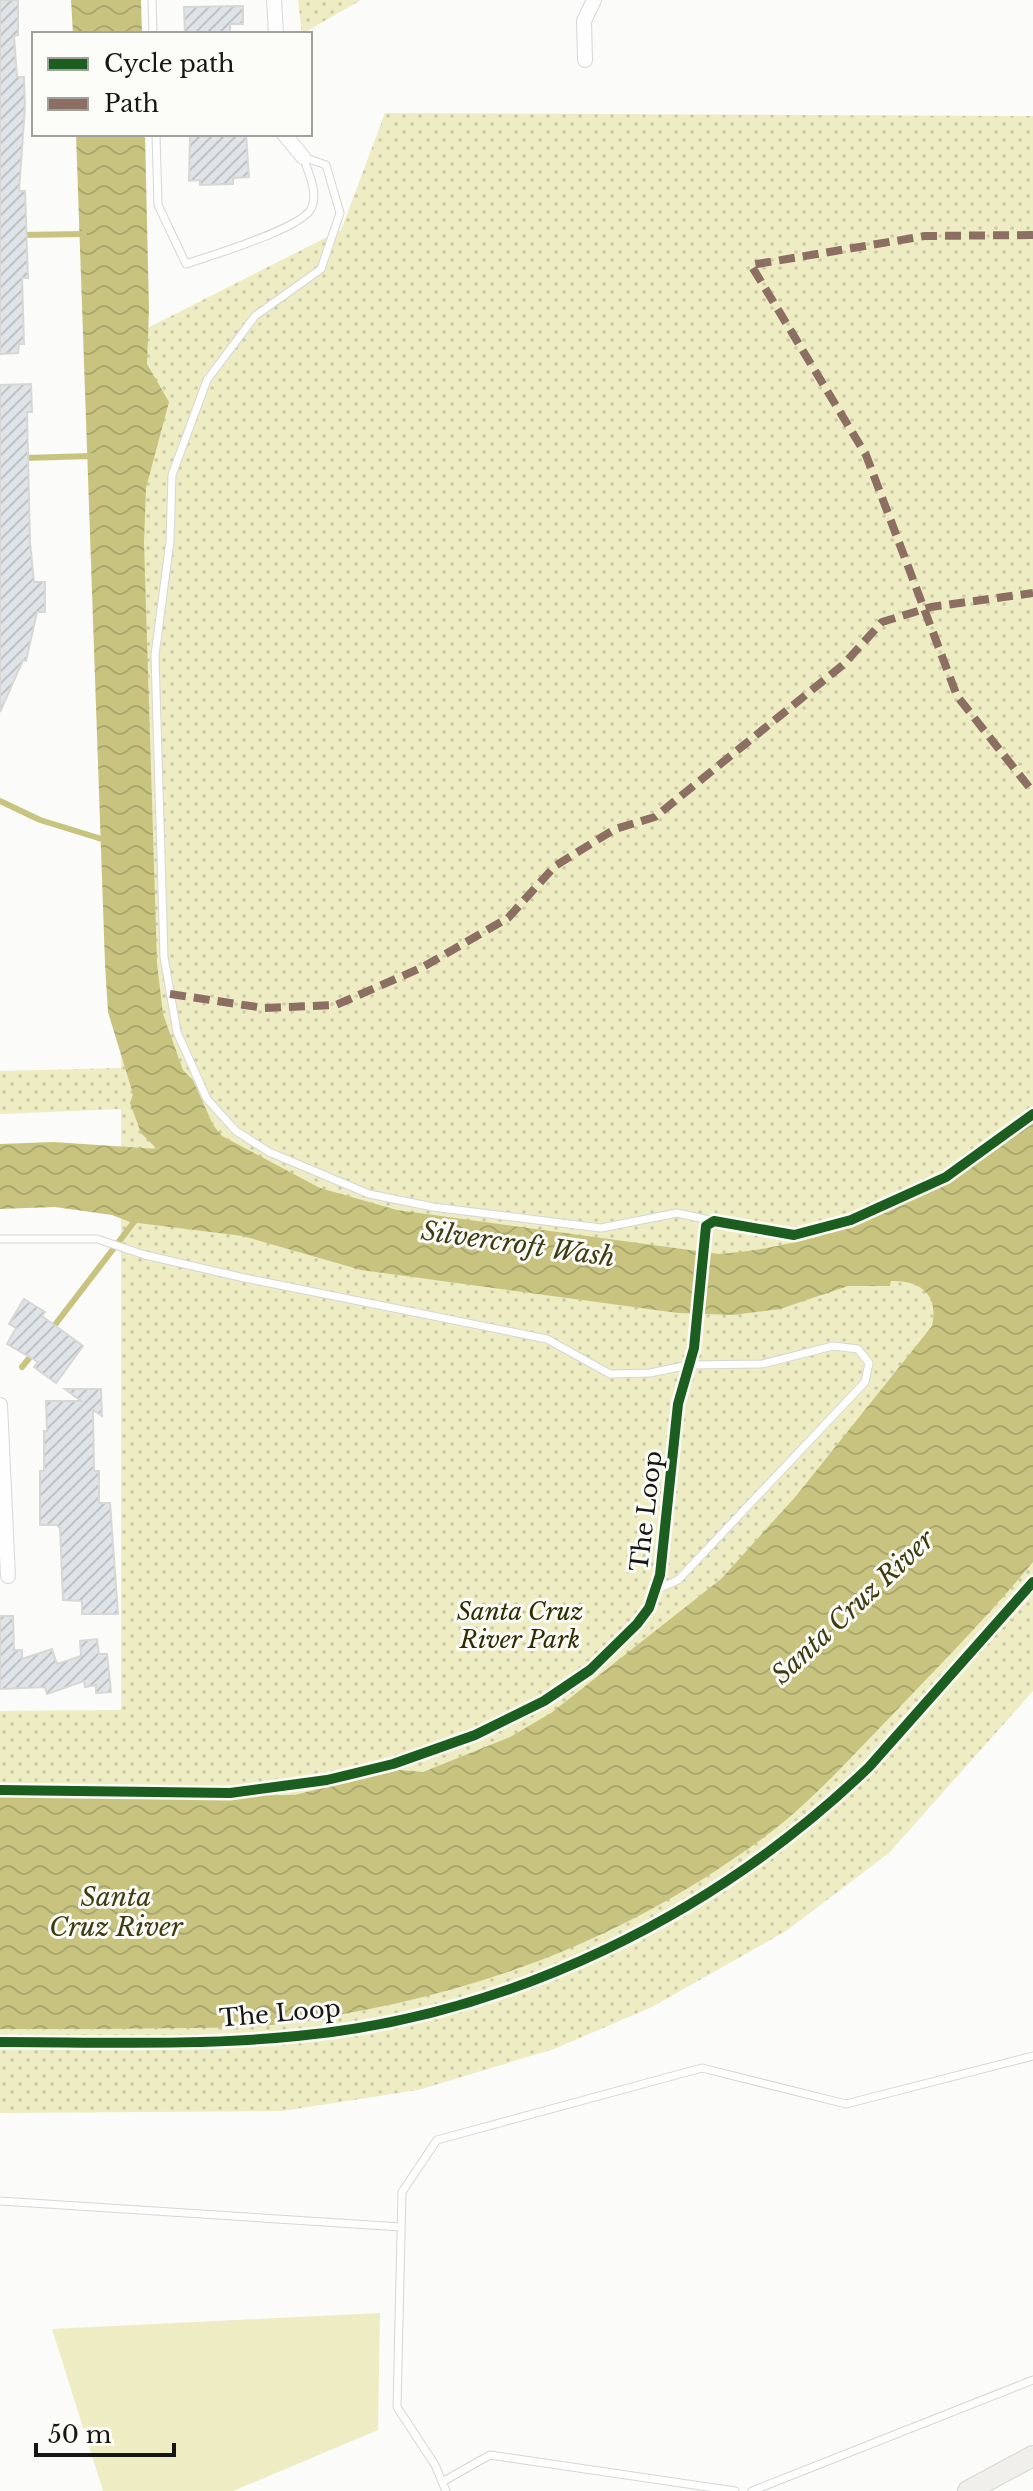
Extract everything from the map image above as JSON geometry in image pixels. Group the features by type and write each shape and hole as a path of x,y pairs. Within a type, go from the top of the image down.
{"main road":[{"path":"968,2491 1033,2456"}],"street":[{"path":"274,0 276,32"},
{"path":"585,60 584,21 594,0"},
{"path":"286,136 303,157"},
{"path":"0,1405 8,1576"}],"lane":[{"path":"152,0 153,32"},
{"path":"156,136 158,205 186,264 249,242 305,217 312,207 313,187 303,157"},
{"path":"303,157 326,165 340,213 321,269 255,316 207,380 172,475 170,541 155,655 164,957 177,1032 207,1099 236,1131 269,1152 369,1194 433,1207 601,1228 677,1213 714,1221"},
{"path":"0,1239 97,1239 145,1255 226,1274 547,1339 610,1374 650,1373 689,1365 762,1364 833,1346 858,1349 869,1363 865,1382 678,1580 656,1590"},
{"path":"446,2491 397,2407 402,2192 437,2140 702,2068 846,2104 1033,2056"},
{"path":"0,2201 401,2227"},
{"path":"752,2491 1033,2380"},
{"path":"442,2482 490,2455 735,2491"}],"green space":[{"path":"298,0 361,0 305,32 302,32"},
{"name":"Santa Cruz River Park","path":"385,113 1033,116 1033,1691 889,1853 786,1931 652,2007 554,2049 418,2090 282,2111 0,2113 0,1711 121,1710 121,1109 0,1114 0,1071 121,1068 110,347 341,230"},
{"path":"380,2313 378,2430 233,2491 103,2491 52,2329"}],"water":[{"path":"71,0 141,0 142,32 73,32"},
{"name":"Santa Cruz River","path":"76,136 145,136 149,309 147,364 169,402 146,488 144,543 157,963 163,1014 183,1070 193,1080 213,1125 222,1136 320,1188 397,1210 719,1254 805,1240 886,1211 962,1170 1033,1121 1033,1562 965,1639 847,1762 781,1824 706,1877 590,1940 468,1985 340,2015 242,2027 0,2029 0,1797 294,1795 399,1770 423,1772 510,1737 551,1713 721,1579 796,1496 932,1326 933,1306 930,1298 919,1287 902,1281 891,1281 890,1286 848,1286 780,1309 733,1315 678,1313 361,1270 243,1236 130,1222 112,1215 55,1207 0,1209 0,1144 54,1142 157,1149 141,1133 130,1103 133,1094 108,1012"}],"building":[{"path":"0,0 18,0 18,35 14,36 17,77 24,77 25,107 19,191 25,191 28,278 22,278 24,344 19,344 18,353 0,354"},
{"path":"243,6 243,24 230,24 230,32 185,32 184,7"},
{"path":"190,136 246,136 249,177 233,178 233,184 200,185 200,180 189,181"},
{"path":"31,384 32,412 27,412 30,542 34,582 45,582 45,612 37,612 26,661 23,660 0,712 0,385"},
{"path":"24,1299 45,1312 42,1316 83,1346 56,1383 34,1367 38,1362 7,1344 16,1328 9,1324"},
{"path":"65,1389 101,1389 102,1416 93,1410 94,1471 99,1471 99,1503 110,1503 118,1614 82,1614 82,1601 63,1600 60,1528 57,1525 40,1525 40,1471 44,1471 46,1401 81,1401"},
{"path":"0,1616 13,1616 14,1650 22,1650 22,1659 52,1649 57,1664 81,1656 80,1641 97,1639 99,1654 107,1654 111,1692 96,1693 96,1685 85,1687 84,1681 47,1694 45,1687 0,1689"}],"waterway":[{"path":"20,235 84,234"},
{"path":"24,458 92,456"},
{"path":"0,801 40,820 105,840"},
{"path":"51,1330 137,1218"},
{"path":"22,1367 35,1351"}],"marked path":[{"path":"1033,235 925,236 751,265 866,455 957,696 1033,792"},
{"path":"170,994 264,1008 336,1005 423,967 508,918 555,866 615,829 655,817 844,664 882,622 931,607 1033,593"}],"cycle path":[{"name":"The Loop","path":"0,1790 230,1793 327,1780 393,1764 475,1735 544,1701 590,1670 649,1608 660,1575 678,1404 694,1348 706,1226 714,1221 794,1235 851,1220 946,1177 1033,1114"},
{"name":"The Loop","path":"0,2042 223,2041 297,2036 377,2025 455,2006 531,1981 606,1950 677,1912 745,1869 809,1820 869,1767 1033,1582"}],"water label":[{"name":"Silvercroft Wash","path":"518,1244"}]}
